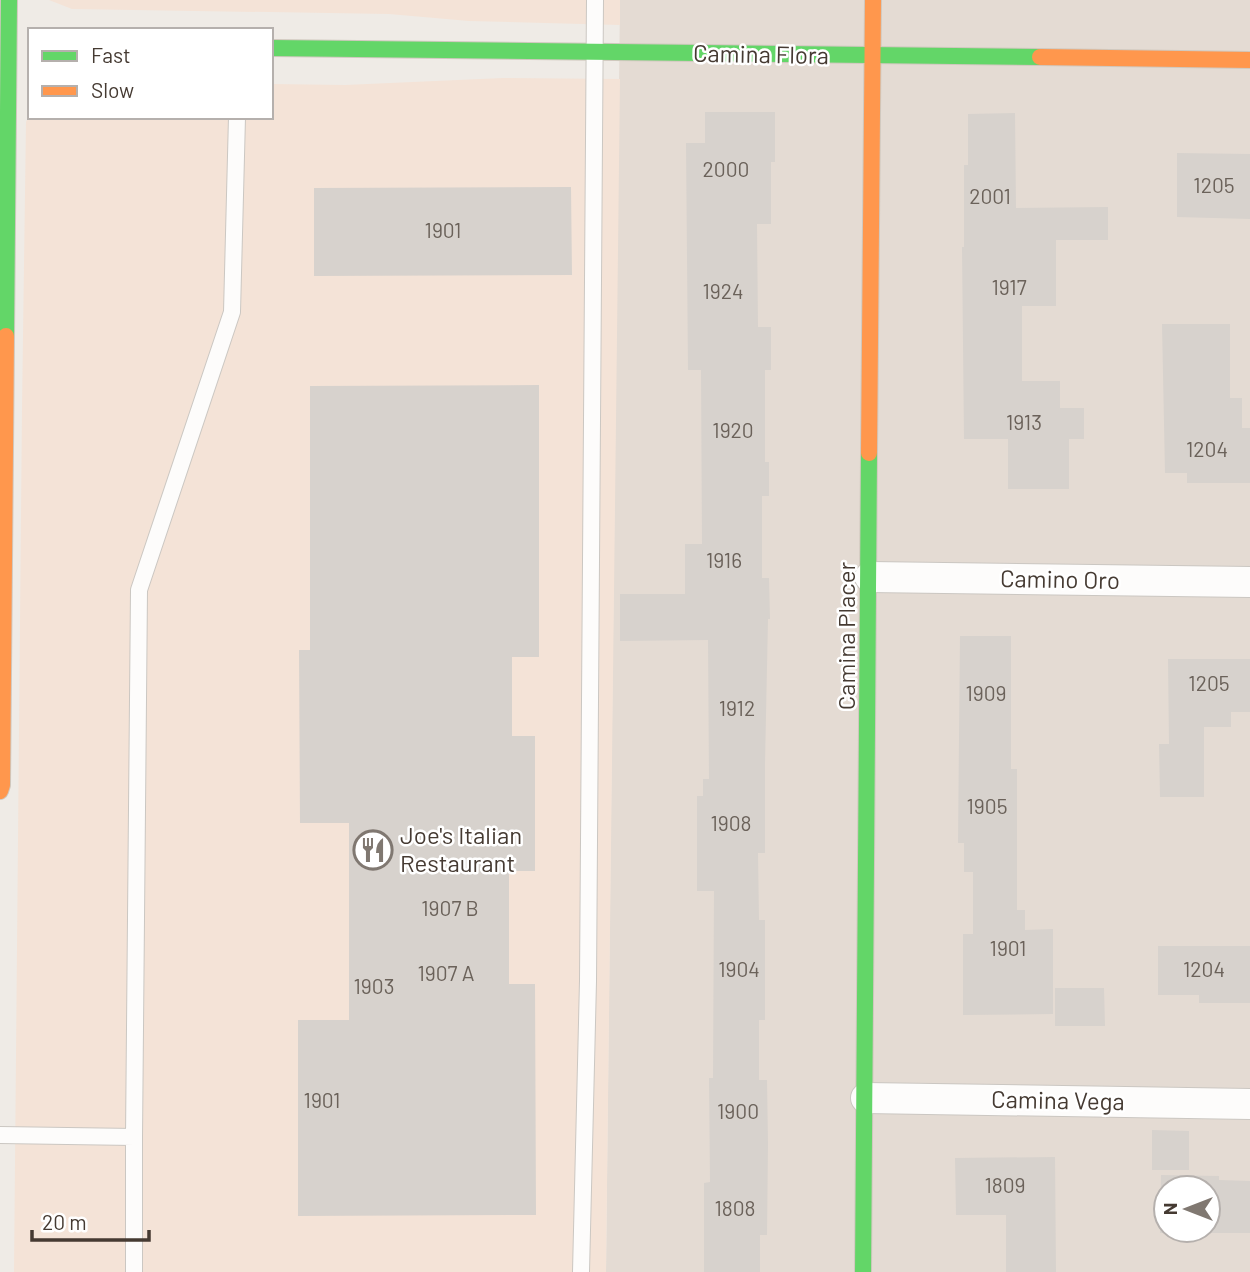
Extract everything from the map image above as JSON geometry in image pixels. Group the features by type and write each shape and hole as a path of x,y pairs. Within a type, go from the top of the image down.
{"main road":[{"path":"0,791 19,48 9,0"},
{"name":"Camina Placer","path":"863,1272 873,0"},
{"name":"Camina Flora","path":"273,48 1250,60"}],"street":[{"name":"Camino Oro","path":"870,577 1250,582"},
{"name":"Camina Vega","path":"866,1098 1250,1104"}],"lane":[{"path":"581,1272 588,954 595,0"},
{"path":"134,1272 139,590 232,312 237,119"},
{"path":"0,1135 134,1137"}],"shaded area":[{"path":"49,0 620,0 620,25 469,21 389,14 72,9"},
{"path":"620,0 1250,0 1250,1272 606,1272"},
{"path":"503,78 620,79 606,1272 14,1272 26,122 28,118 273,119 273,84 345,85"}],"building":[{"path":"705,112 775,112 775,162 771,162 771,224 757,224 758,327 771,327 771,370 765,370 765,462 769,462 769,496 762,496 762,578 769,578 770,619 765,853 758,853 759,920 765,920 765,1020 759,1020 759,1080 767,1080 768,1144 767,1235 760,1235 760,1272 704,1272 704,1183 710,1182 709,1078 713,1078 714,891 697,891 697,796 703,796 703,779 709,779 708,640 620,641 620,594 685,594 685,544 702,544 701,370 688,370 686,143 705,143"},
{"path":"1015,113 1016,208 1108,207 1108,240 1056,240 1056,306 1022,306 1022,381 1060,381 1060,408 1084,408 1084,439 1069,439 1069,489 1008,489 1008,439 964,439 962,247 964,165 968,165 968,114"},
{"path":"1177,153 1250,154 1250,219 1177,217"},
{"path":"571,187 572,275 314,276 314,188"},
{"path":"1162,324 1230,324 1230,398 1242,398 1242,428 1250,428 1250,483 1187,483 1187,473 1165,473"},
{"path":"539,385 539,657 512,657 512,736 535,736 535,871 509,871 509,984 535,984 536,1215 298,1216 298,1020 349,1020 349,823 300,823 299,650 310,650 310,386"},
{"path":"960,636 1011,636 1011,769 1017,769 1017,910 1025,910 1025,930 1053,929 1053,1014 963,1015 963,934 973,934 973,872 964,872 964,843 958,843"},
{"path":"1168,659 1250,659 1250,712 1231,712 1231,727 1204,727 1204,797 1160,797 1159,744 1169,744"},
{"path":"1158,946 1250,946 1250,1003 1199,1003 1199,995 1158,995"},
{"path":"1055,988 1104,988 1105,1026 1055,1026"},
{"path":"1152,1130 1189,1131 1189,1170 1152,1170"},
{"path":"1055,1157 1056,1272 1006,1272 1006,1215 956,1215 955,1158"},
{"path":"1222,1180 1250,1181 1250,1233 1222,1233"}],"traffic: fast":[{"path":"6,336 9,0"},
{"path":"273,48 1040,57"},
{"path":"863,1272 869,453"}],"traffic: slow":[{"path":"869,453 873,0"},
{"path":"1040,57 1250,60"},
{"path":"0,791 6,336"}],"place":[{"name":"Joe's Italian Restaurant","path":"373,850"}]}
